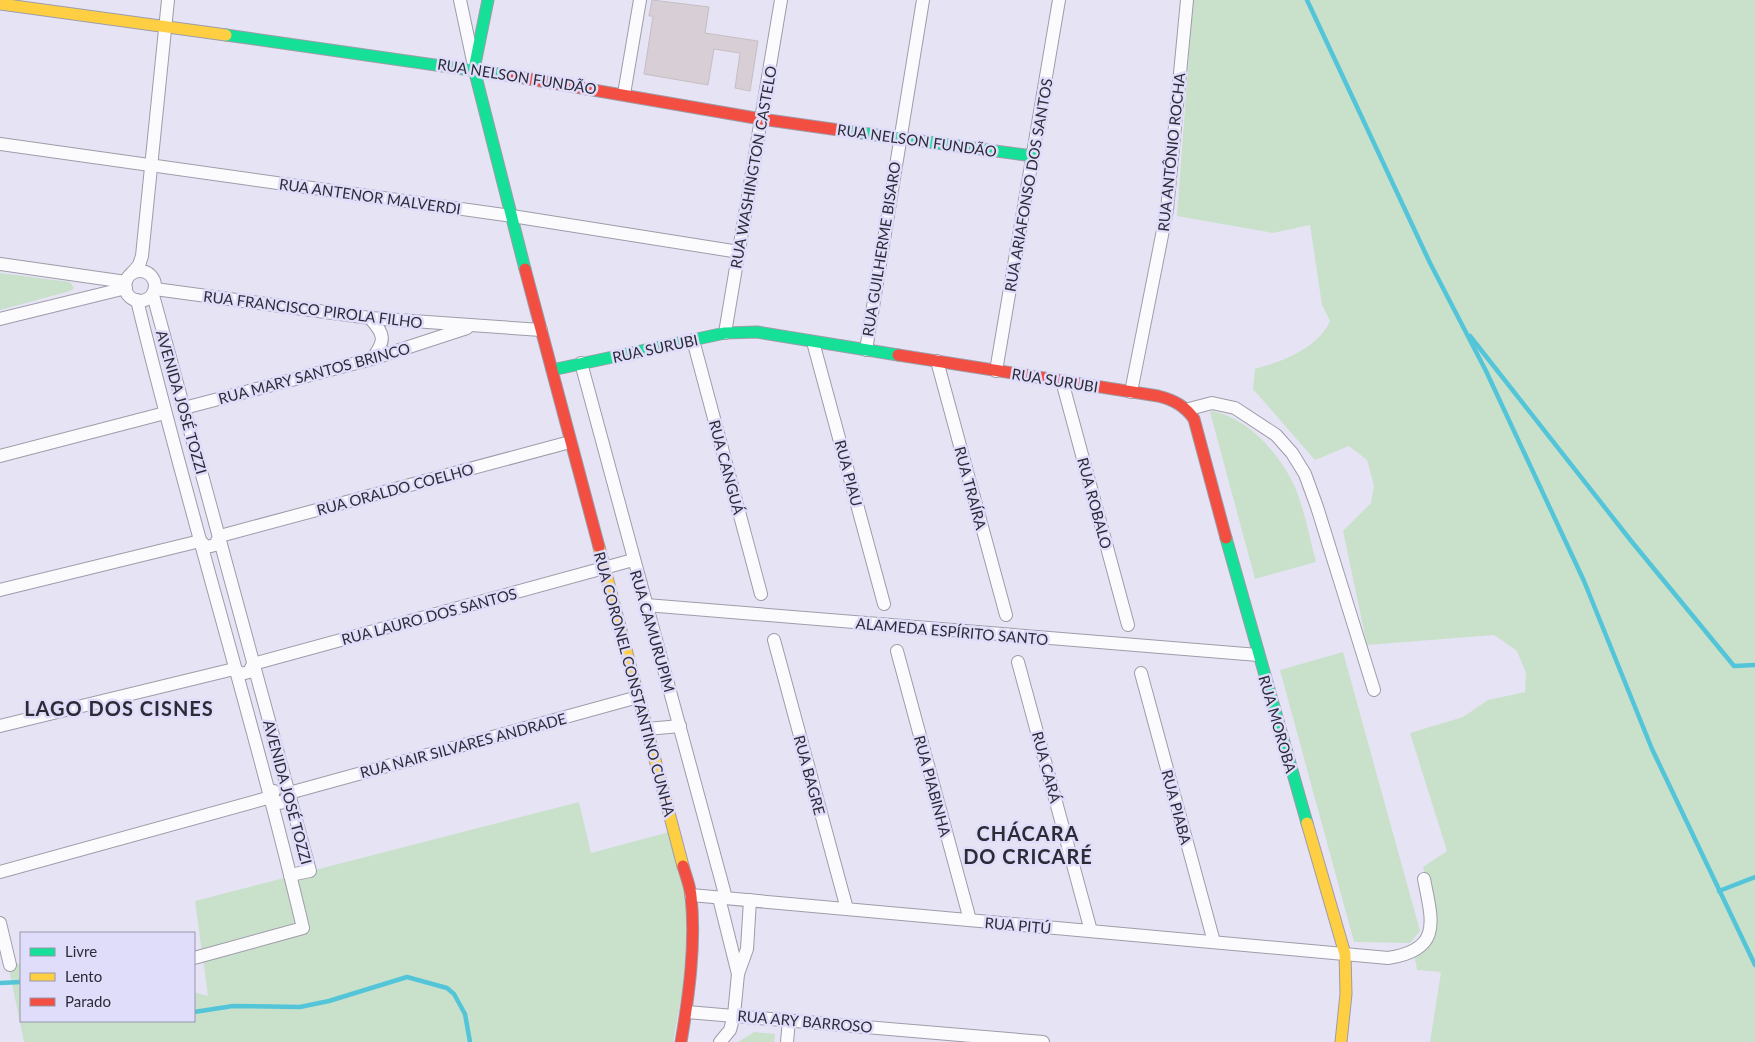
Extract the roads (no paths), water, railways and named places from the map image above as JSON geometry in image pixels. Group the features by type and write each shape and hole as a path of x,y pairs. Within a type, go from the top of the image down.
{"street":[{"name":"AVENIDA JOSÉ TOZZI","path":"142,256 144,265 153,278 154,292 184,408 310,871 290,876 271,797 234,669 165,413 137,300 132,298 128,281 139,265 142,256 168,0"},
{"path":"460,0 474,69"},
{"name":"RUA CORONEL CONSTANTINO CUNHA","path":"488,0 474,69 570,442 691,895 692,946 687,1012 681,1042"},
{"path":"624,94 640,0"},
{"name":"RUA WASHINGTON CASTELO","path":"725,333 781,0"},
{"name":"RUA GUILHERME BISARO","path":"866,350 898,139 923,0"},
{"name":"RUA ARIAFONSO DOS SANTOS","path":"996,371 1059,0"},
{"name":"RUA ANTÔNIO ROCHA","path":"1131,392 1167,210 1187,0"},
{"name":"RUA NELSON FUNDÃO","path":"0,4 165,25 474,69 761,119 1033,156"},
{"name":"RUA ANTENOR MALVERDI","path":"0,144 512,216 739,252"},
{"path":"0,264 128,281"},
{"path":"0,319 128,281 144,271 149,273"},
{"path":"137,300 143,301 154,292"},
{"name":"RUA FRANCISCO PIROLA FILHO","path":"154,292 370,318 472,326"},
{"path":"370,318 382,331 382,345 372,359"},
{"path":"472,326 541,330"},
{"name":"RUA MARY SANTOS BRINCO","path":"0,456 165,413 168,404 176,402 184,408 372,359 472,326"},
{"name":"RUA SURUBI","path":"552,370 725,333 757,332 1131,392 1178,401 1189,409"},
{"name":"RUA CANGUÁ","path":"693,340 762,594"},
{"name":"RUA PIAU","path":"813,342 884,604"},
{"name":"RUA TRAÍRA","path":"937,361 1006,615"},
{"name":"RUA CAMURUPIM","path":"581,363 633,560 680,726 723,898 738,974"},
{"name":"RUA ROBALO","path":"1062,381 1128,625"},
{"path":"1189,409 1212,403 1235,408 1276,435 1292,453 1308,482 1336,563 1374,690"},
{"name":"RUA MOROBA","path":"1189,409 1194,419 1258,655 1345,954 1346,994 1341,1042"},
{"name":"RUA ORALDO COELHO","path":"0,590 200,541 203,532 212,530 220,536 570,442"},
{"name":"RUA LAURO DOS SANTOS","path":"0,726 234,669 238,660 246,658 254,664 633,560"},
{"name":"ALAMEDA ESPÍRITO SANTO","path":"646,605 1258,655"},
{"name":"RUA BAGRE","path":"774,640 846,909"},
{"name":"RUA PIABINHA","path":"897,651 970,920"},
{"name":"RUA CARÁ","path":"1018,662 1091,931"},
{"name":"RUA PIABA","path":"1141,672 1214,942"},
{"name":"RUA NAIR SILVARES ANDRADE","path":"0,872 271,797 275,790 281,788 289,793 638,697"},
{"path":"647,729 680,726"},
{"path":"195,958 303,928 290,876"},
{"name":"RUA PITÚ","path":"691,895 1388,958 1413,952 1421,945 1431,931 1432,920 1424,879"},
{"path":"720,1042 730,1030 734,1015 738,974 747,949 750,900"},
{"path":"0,924 10,965"},
{"name":"RUA ARY BARROSO","path":"687,1012 789,1020 907,1036 1043,1042"},
{"path":"786,1042 789,1020"}],"waterway":[{"path":"1307,0 1430,263 1486,371 1584,581 1652,749 1755,965"},
{"path":"1470,336 1632,542 1734,666 1755,665"},
{"path":"1719,891 1755,877"},
{"path":"195,1012 233,1006 300,1007 329,1001 407,977 447,988 454,994 465,1014 470,1042"},
{"path":"0,983 20,982"}],"district":[{"name":"LAGO DOS CISNES","path":"119,708"},
{"name":"CHÁCARA DO CRICARÉ","path":"1028,844"}]}
